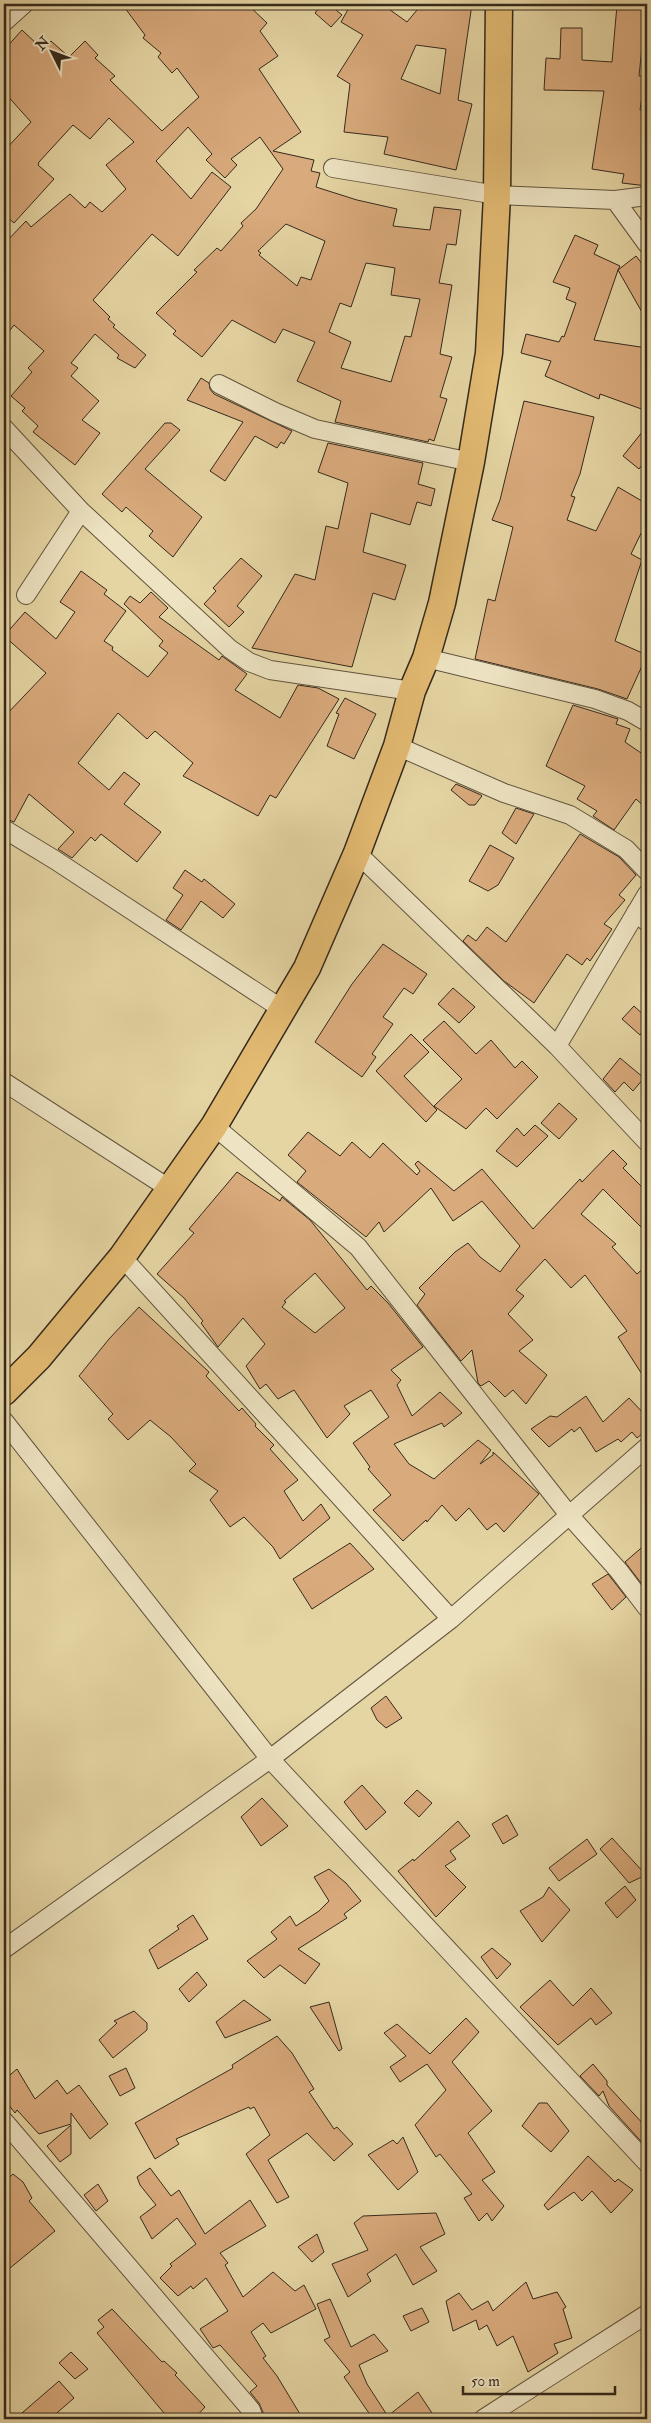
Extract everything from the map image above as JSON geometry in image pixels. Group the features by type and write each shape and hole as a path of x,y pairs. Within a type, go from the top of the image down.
{"main road":[{"path":"4,1392 39,1357 122,1257 214,1126 307,968 357,853 397,746 412,691 426,658 442,603 471,462 489,353 497,194 498,4"}],"street":[{"path":"4,22 24,4"},
{"path":"333,168 497,194 615,200 647,196"},
{"path":"615,200 647,244"},
{"path":"219,384 274,412 315,429 471,462"},
{"path":"4,428 81,511 195,618 230,649 249,662 270,670 412,691"},
{"path":"26,595 81,511"},
{"path":"426,658 595,699 628,711 647,722"},
{"path":"397,746 504,793 570,815 626,849 647,870"},
{"path":"4,829 55,860 282,1009"},
{"path":"357,853 557,1046 647,1142"},
{"path":"557,1046 642,917 647,894"},
{"path":"4,1082 170,1189"},
{"path":"214,1126 358,1247 569,1515 619,1571 647,1608"},
{"path":"122,1257 451,1619"},
{"path":"4,1421 270,1759 647,2163"},
{"path":"4,1949 270,1759 451,1619 647,1447"},
{"path":"4,2121 251,2410 254,2419"},
{"path":"483,2419 647,2314"}],"building":[{"path":"122,4 247,4 267,23 260,31 278,56 259,69 301,132 273,151 314,160 311,171 320,173 316,187 357,200 397,209 393,226 430,230 434,207 461,210 456,245 447,244 439,283 452,285 440,354 452,357 440,397 447,399 434,441 429,439 428,442 335,422 341,401 297,381 315,342 283,329 275,343 232,320 202,357 173,334 176,331 156,313 197,272 194,270 217,248 221,251 243,226 241,223 256,209 283,169 260,137 231,159 237,165 225,178 206,160 212,154 188,127 156,161 191,199 212,172 231,187 178,256 152,234 93,300 110,317 108,319 115,325 113,327 146,355 135,368 117,358 119,355 95,334 71,363 78,368 71,376 99,401 82,420 100,433 75,465 33,432 38,426 22,411 25,408 11,396 32,372 28,368 44,351 14,325 4,338 4,244 26,221 31,227 70,194 85,208 90,202 102,212 126,189 106,165 134,142 109,118 90,139 73,125 39,162 38,165 54,179 14,223 4,214 4,151 31,122 4,92 4,50 22,30 38,45 44,38 49,43 51,41 69,57 85,41 98,55 95,58 115,76 110,80 162,131 199,97 177,68 172,73 158,57 161,53 143,38 145,35","holes":["286,224 325,241 311,280 301,277 297,286 259,255 261,253 258,251","366,263 395,268 391,295 420,299 411,337 405,336 391,382 341,368 351,342 329,332 340,303 351,307"]},
{"path":"322,4 329,4 342,15 331,27 315,13"},
{"path":"351,4 372,4 384,10 386,7 407,22 422,4 472,4 458,100 472,104 456,170 384,154 388,137 344,132 350,84 337,76 363,35 341,22","holes":["416,45 446,49 440,94 401,79"]},
{"path":"617,5 646,8 639,76 645,76 640,110 647,111 647,186 622,183 624,174 592,169 604,91 544,90 546,58 560,59 561,28 582,28 582,60 612,62"},
{"path":"575,235 598,245 594,254 620,266 594,340 647,348 647,411 600,394 599,399 545,376 551,361 521,353 526,334 559,342 562,336 564,337 576,303 566,299 570,288 553,282"},
{"path":"636,256 647,270 647,321 618,270"},
{"path":"201,378 209,383 210,389 214,394 292,431 284,444 281,442 277,448 255,436 225,481 210,471 243,422 187,400"},
{"path":"524,401 594,417 580,474 571,496 575,497 567,520 596,531 618,487 647,504 647,521 631,554 642,560 615,641 647,655 627,699 598,689 475,659 488,599 495,601 513,527 492,520 500,500"},
{"path":"165,423 171,423 180,430 145,469 202,517 173,557 149,536 153,531 126,507 122,512 102,494"},
{"path":"647,426 647,458 639,469 623,456"},
{"path":"328,443 423,463 418,484 435,489 431,506 417,502 410,525 371,513 363,552 406,565 395,600 373,593 352,667 252,648 295,574 315,580 326,526 338,529 348,483 318,472"},
{"path":"241,558 262,576 237,606 244,612 229,627 204,604 216,591 213,588"},
{"path":"81,571 107,590 104,594 126,611 104,641 113,647 112,650 148,677 168,653 159,646 163,641 124,604 130,596 140,603 151,592 168,608 159,617 219,660 222,656 247,674 235,690 280,718 298,685 318,688 339,699 276,798 270,795 258,816 183,776 193,763 155,731 147,739 118,713 78,763 109,790 124,772 140,784 124,804 161,832 137,862 101,834 95,841 91,837 72,858 58,849 74,832 29,794 14,822 4,818 4,717 46,673 4,636 25,612 56,639 75,612 60,602"},
{"path":"345,698 376,714 354,759 327,746 339,714 336,713"},
{"path":"573,705 618,719 616,724 630,729 625,742 647,757 647,809 636,799 614,830 593,816 597,811 577,799 585,786 546,766"},
{"path":"456,784 482,796 475,805 469,805 451,790"},
{"path":"516,808 534,814 516,844 502,833"},
{"path":"580,834 619,857 636,875 619,895 625,900 604,924 612,929 590,961 587,958 582,965 567,954 534,1003 504,981 463,941 468,935 476,941 487,927 506,942"},
{"path":"490,845 514,858 498,885 488,891 469,881"},
{"path":"185,870 202,882 204,879 235,904 223,918 201,901 181,930 166,920 183,895 173,888"},
{"path":"383,944 427,974 413,994 404,988 383,1017 393,1024 372,1054 376,1057 362,1077 315,1042 352,984"},
{"path":"453,988 475,1007 459,1023 438,1004"},
{"path":"634,1006 647,1018 647,1026 640,1035 622,1019"},
{"path":"444,1021 476,1054 491,1040 515,1068 522,1061 538,1077 497,1119 486,1108 466,1129 434,1106 462,1079 423,1040"},
{"path":"411,1034 429,1052 404,1076 437,1110 426,1122 376,1071"},
{"path":"620,1058 644,1078 633,1091 624,1082 615,1092 603,1079"},
{"path":"559,1103 577,1119 559,1139 541,1123"},
{"path":"535,1125 548,1136 517,1167 496,1151 517,1128 524,1136"},
{"path":"308,1132 340,1156 352,1142 370,1158 383,1143 417,1175 420,1171 415,1164 418,1161 454,1191 482,1169 533,1229 580,1179 582,1182 613,1150 627,1164 623,1168 647,1192 647,1233 603,1189 581,1214 616,1244 612,1247 637,1274 647,1265 647,1382 618,1337 627,1331 585,1275 571,1288 545,1259 516,1290 524,1296 508,1314 533,1340 519,1351 547,1375 526,1404 513,1390 505,1397 489,1381 481,1386 478,1383 472,1350 461,1361 417,1305 425,1294 419,1288 455,1252 468,1243 480,1257 500,1272 520,1246 482,1201 453,1221 431,1188 384,1232 379,1222 366,1237 297,1182 306,1171 288,1155"},
{"path":"237,1172 280,1201 282,1197 310,1220 367,1290 371,1286 388,1303 423,1347 391,1370 401,1380 397,1385 412,1416 440,1392 462,1413 444,1427 442,1423 394,1444 409,1464 434,1479 478,1440 491,1450 480,1464 493,1455 493,1452 539,1494 504,1532 496,1523 487,1530 469,1508 456,1521 442,1505 427,1522 426,1520 403,1541 373,1510 391,1495 368,1469 370,1467 353,1443 389,1417 371,1390 344,1406 350,1414 327,1438 294,1390 278,1399 266,1384 260,1389 246,1366 265,1344 243,1318 218,1347 201,1323 203,1321 184,1298 157,1274 194,1233 189,1229","holes":["315,1273 345,1308 315,1333 282,1307 286,1302 284,1301"]},
{"path":"139,1307 209,1372 206,1376 239,1411 242,1408 256,1424 255,1426 274,1445 270,1449 298,1480 284,1491 303,1521 321,1504 330,1518 280,1559 273,1547 244,1517 230,1527 210,1500 218,1491 189,1471 196,1464 171,1437 150,1420 128,1440 108,1419 113,1414 79,1376 109,1339"},
{"path":"586,1396 603,1422 629,1398 647,1417 647,1430 637,1438 632,1432 621,1442 618,1439 596,1452 580,1427 574,1432 572,1429 549,1447 531,1429 550,1416 557,1417"},
{"path":"350,1543 374,1569 312,1609 293,1579"},
{"path":"647,1543 647,1577 641,1583 625,1562"},
{"path":"608,1574 626,1597 612,1610 592,1584"},
{"path":"386,1696 402,1718 386,1728 377,1720 371,1708"},
{"path":"362,1785 386,1812 366,1830 344,1802"},
{"path":"417,1790 432,1803 419,1817 404,1803"},
{"path":"262,1798 288,1826 261,1846 241,1817"},
{"path":"507,1815 518,1835 503,1844 492,1824"},
{"path":"458,1821 470,1836 450,1851 456,1859 445,1866 466,1887 436,1917 398,1871 413,1859 414,1861"},
{"path":"612,1838 646,1875 629,1883 600,1849"},
{"path":"587,1839 597,1854 559,1881 549,1868"},
{"path":"329,1869 346,1883 361,1901 344,1914 347,1918 298,1949 320,1964 305,1984 280,1965 264,1978 247,1961 277,1939 271,1932 290,1916 296,1926 319,1911 329,1901 314,1877"},
{"path":"625,1886 636,1900 617,1918 605,1903"},
{"path":"549,1887 570,1910 542,1942 520,1911 543,1897"},
{"path":"193,1915 208,1939 158,1969 149,1950 179,1929 177,1926"},
{"path":"492,1948 511,1964 497,1979 481,1957"},
{"path":"197,1972 207,1985 189,2002 179,1989"},
{"path":"550,1980 573,2006 591,1988 612,2013 596,2025 591,2018 558,2045 520,2007"},
{"path":"244,2000 271,2020 225,2038 216,2022"},
{"path":"329,2002 342,2049 339,2051 310,2007"},
{"path":"134,2011 147,2023 147,2030 113,2058 99,2040 117,2023 114,2021"},
{"path":"466,2018 479,2032 452,2062 492,2111 468,2133 495,2172 482,2180 504,2206 492,2221 487,2213 479,2221 464,2198 472,2194 440,2154 436,2157 415,2125 446,2090 427,2064 400,2082 390,2067 406,2056 384,2033 397,2024 430,2054"},
{"path":"277,2036 292,2053 314,2089 309,2092 334,2129 337,2127 353,2144 334,2161 307,2133 268,2160 289,2197 277,2203 246,2154 270,2135 254,2107 250,2109 249,2107 176,2139 179,2144 155,2159 135,2123 233,2068 232,2065"},
{"path":"593,2064 607,2081 607,2085 647,2128 647,2148 609,2106 603,2091 599,2096 580,2076"},
{"path":"126,2068 135,2088 120,2096 109,2076"},
{"path":"17,2069 35,2099 57,2080 67,2094 79,2085 108,2124 90,2139 71,2113 71,2124 39,2134 17,2110 15,2113 4,2099 4,2080"},
{"path":"539,2103 547,2103 569,2131 551,2152 522,2126"},
{"path":"71,2125 71,2154 60,2162 47,2146"},
{"path":"403,2137 418,2172 398,2190 368,2155 393,2140 397,2144"},
{"path":"588,2156 615,2182 618,2179 633,2190 611,2213 592,2191 582,2201 574,2192 548,2210 544,2205"},
{"path":"150,2168 171,2196 179,2190 205,2234 250,2200 266,2226 220,2253 228,2263 225,2265 243,2297 273,2272 295,2291 304,2285 316,2309 271,2333 263,2323 251,2332 266,2356 263,2358 277,2376 303,2419 266,2419 259,2403 250,2392 257,2386 220,2345 213,2348 200,2329 228,2311 206,2278 193,2289 191,2286 178,2296 160,2278 172,2266 170,2264 196,2244 177,2218 152,2239 140,2217 156,2205 140,2185 137,2177"},
{"path":"13,2174 23,2182 32,2198 29,2201 55,2231 4,2273 4,2182"},
{"path":"98,2184 108,2201 96,2211 84,2195"},
{"path":"436,2213 445,2234 420,2247 437,2271 413,2285 396,2254 367,2274 371,2281 348,2297 332,2264 368,2250 354,2223 363,2216"},
{"path":"317,2234 324,2252 312,2262 298,2247"},
{"path":"526,2282 533,2299 557,2292 566,2307 563,2309 572,2338 554,2344 558,2353 528,2372 513,2336 497,2346 487,2325 479,2330 476,2320 453,2331 446,2301 459,2293 472,2310 488,2301 493,2311"},
{"path":"330,2299 351,2347 374,2334 388,2351 359,2365 367,2384 387,2415 380,2419 373,2419 344,2377 350,2372 324,2340 330,2337 317,2304"},
{"path":"422,2308 429,2322 411,2331 403,2316"},
{"path":"112,2309 162,2362 164,2361 177,2373 175,2375 205,2407 194,2419 169,2419 97,2333 104,2327 98,2320"},
{"path":"71,2352 88,2369 75,2379 59,2363"},
{"path":"59,2381 74,2398 50,2419 15,2419"},
{"path":"418,2392 436,2419 384,2419"}]}
